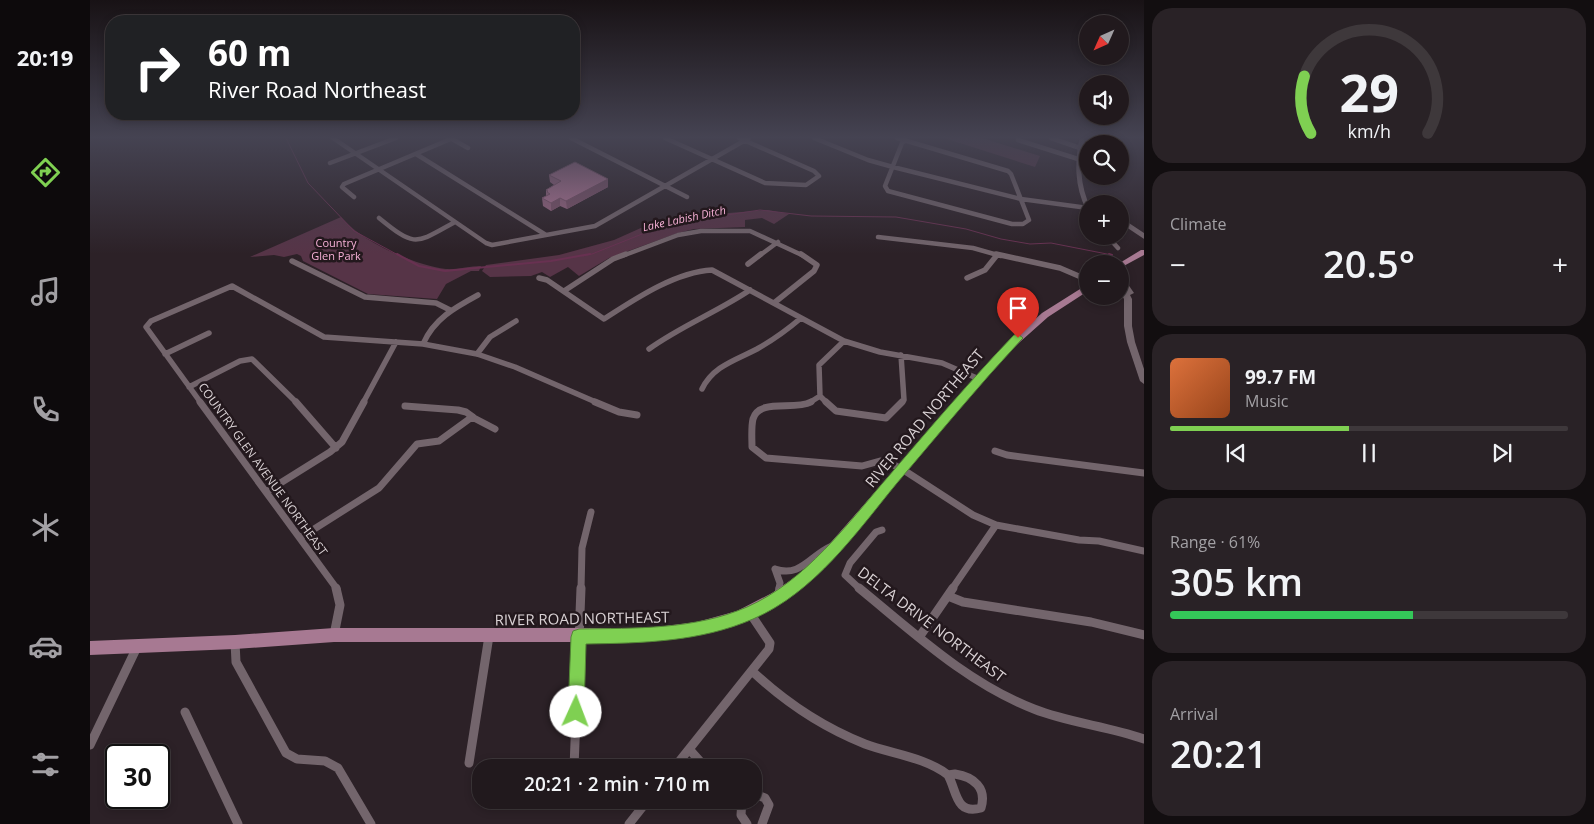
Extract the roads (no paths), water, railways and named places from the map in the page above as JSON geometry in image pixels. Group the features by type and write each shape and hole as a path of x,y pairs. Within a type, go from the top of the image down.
{"main road":[{"path":"1129,261 1144,252"},
{"name":"RIVER ROAD NORTHEAST","path":"90,648 235,642 334,635 649,636 724,623 750,613 779,597 816,568 978,379 1016,338 1045,315 1079,293"},
{"path":"1128,305 1128,326 1135,357 1144,381"}],"street":[{"path":"354,197 342,188 343,184 361,176"},
{"path":"389,176 490,244 593,227 683,176"},
{"path":"452,176 546,235"},
{"path":"647,176 687,197"},
{"path":"748,176 765,184 806,185 818,176"},
{"path":"889,176 885,186 888,191 1012,224 1027,222 1029,217 1013,176"},
{"path":"938,176 1021,198 1079,207"},
{"path":"1079,176 1083,195"},
{"path":"379,218 405,238 411,240 422,238 456,222"},
{"path":"1129,226 1144,236"},
{"path":"564,291 612,259 689,233 723,230 750,231 778,242 809,258 817,265 814,271 774,303"},
{"path":"878,236 964,246 1060,268 1079,276"},
{"path":"748,264 778,242"},
{"path":"1115,245 1118,248"},
{"path":"967,278 978,276 985,271 998,255"},
{"path":"292,261 365,297 436,303 450,310"},
{"path":"540,278 547,280 604,319 635,298 702,269 716,272 844,341 875,350 942,363 978,379"},
{"name":"COUNTRY GLEN AVENUE NORTHEAST","path":"334,635 341,609 340,596 300,538 148,330 148,324 232,286 324,337 396,342"},
{"path":"649,349 671,333 726,306 750,290"},
{"path":"423,344 434,323 450,310 478,295"},
{"path":"702,389 705,379 721,366 758,348 801,318"},
{"path":"477,354 490,337 516,321"},
{"path":"165,354 209,333"},
{"path":"844,341 819,365 820,396 836,411 886,418 904,400 901,355"},
{"path":"266,492 336,448 347,434 396,342 423,344 477,354 515,367 619,412 637,415"},
{"path":"1135,357 1144,360"},
{"path":"189,387 240,361 252,359 286,390 336,448"},
{"path":"820,396 803,406 774,404 756,414 753,418 752,447 766,458 862,466 880,461 902,469 973,515 996,525 1079,540 1099,540 1144,551"},
{"path":"405,406 466,412 495,429"},
{"path":"300,538 379,488 417,444 439,441 473,417"},
{"path":"995,450 1007,456 1144,473"},
{"path":"574,759 584,535 591,512"},
{"path":"920,636 996,525"},
{"name":"DELTA DRIVE NORTHEAST","path":"882,530 876,532 850,563 845,575 855,585 964,670 1004,696 1052,715 1118,730 1144,739"},
{"path":"779,597 780,583 775,569 788,574 794,572 818,552 840,542"},
{"path":"948,596 963,602 1091,622 1144,635"},
{"path":"681,759 771,646 750,613"},
{"path":"469,763 489,636"},
{"path":"235,642 236,662 286,753 290,757 332,762 338,768 371,824"},
{"path":"90,745 137,646"},
{"path":"752,671 791,704 821,724 865,743 930,765 948,775"},
{"path":"184,712 238,824"},
{"path":"689,749 698,759"},
{"path":"762,797 769,806 769,811 762,824"},
{"path":"629,824 641,809"},
{"path":"740,809 740,815 747,824"}],"waterway":[{"name":"Lake Labish Ditch","path":"305,176 308,183 354,231 400,256"},
{"name":"Lake Labish Ditch","path":"583,256 652,230 680,222 760,210 811,216 896,217 966,229 1001,239 1030,244 1051,243 1112,255 1109,254"},
{"name":"Lake Labish Ditch","path":"397,254 419,266 445,271 551,261 590,254"}],"park label":[{"name":"Country Glen Park","path":"336,248"}]}
